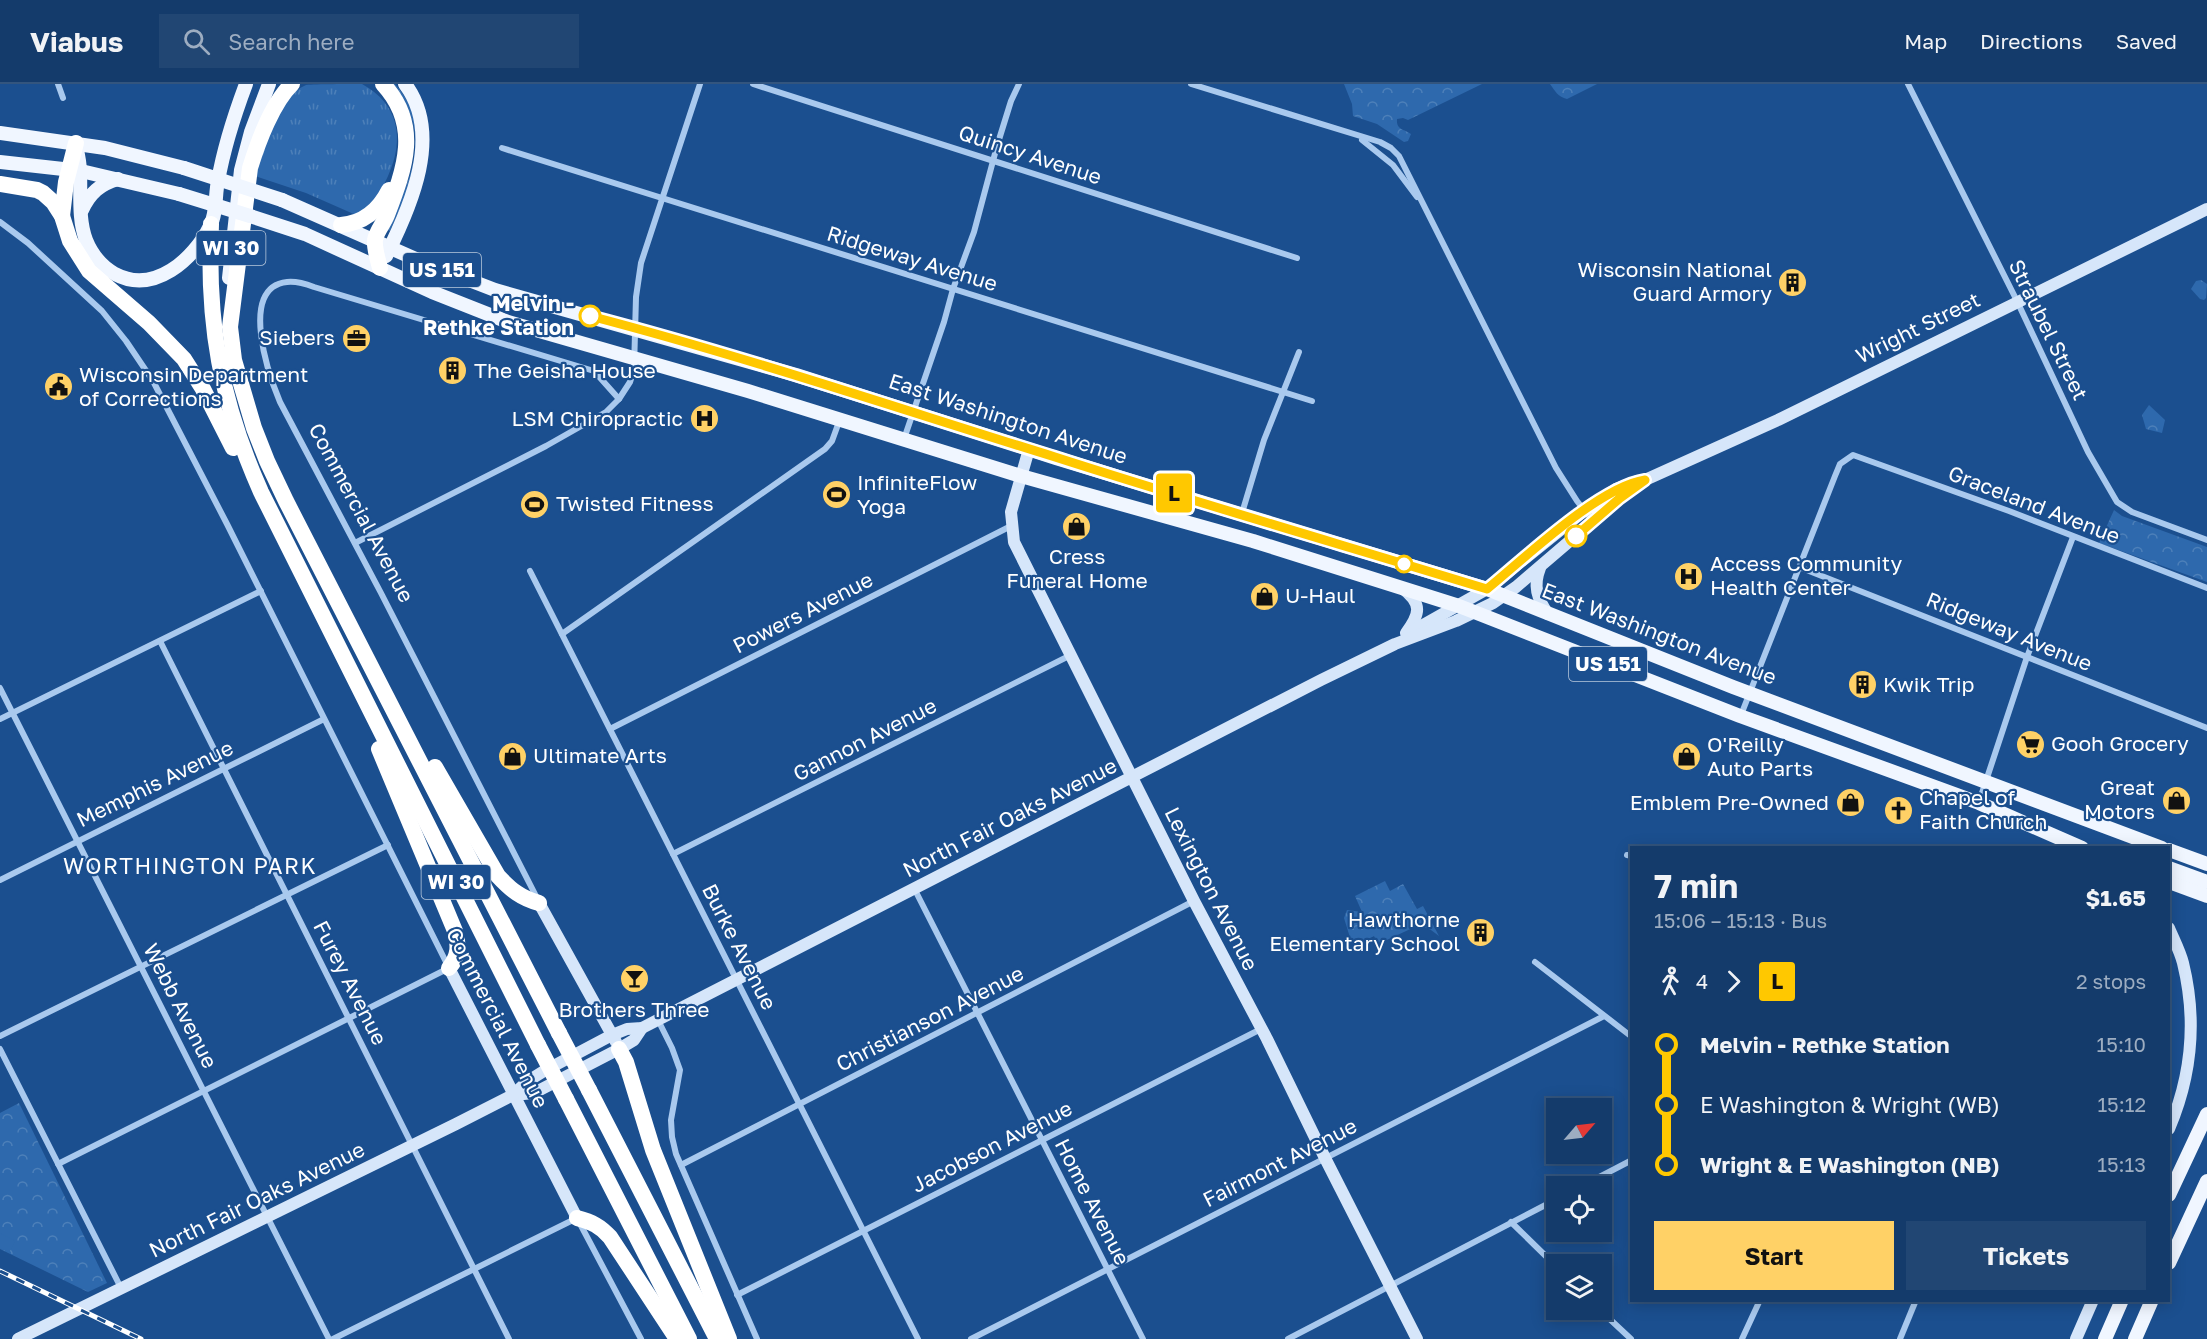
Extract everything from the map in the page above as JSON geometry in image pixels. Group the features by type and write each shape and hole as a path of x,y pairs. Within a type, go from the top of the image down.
{"highway":[{"path":"230,327 250,168 270,119 284,92 292,84"},
{"path":"380,268 387,216 407,140 405,121 399,105 382,84"},
{"path":"62,216 74,171 76,143"},
{"path":"341,225 360,221 377,207 386,196 402,165"},
{"path":"0,184 27,187 43,193 53,202 62,216 70,241 89,271 161,334 184,359 203,389 234,450 261,492"},
{"name":"WI 30","path":"211,224 209,268 218,363 237,434 261,492 538,1046 689,1339"},
{"name":"WI 30","path":"230,327 234,360 254,428 267,461 717,1339"},
{"path":"322,572 498,876 511,890 524,899 539,903"},
{"path":"374,718 380,752 459,944 457,954 449,968"},
{"path":"616,1042 626,1062 653,1150 729,1339"},
{"path":"577,1218 600,1226 610,1237 677,1339"}],"main road":[{"name":"WI 30","path":"211,224 231,124 246,84"},
{"name":"WI 30","path":"230,327 228,285 241,170 251,132 269,84"},
{"path":"383,244 408,204 421,159 422,126 418,108 405,84"},
{"name":"East Washington Avenue","path":"0,132 138,155 184,168 282,200 479,284 777,369 1029,449 1487,589 1750,694 2157,846"},
{"name":"US 151","path":"0,162 118,178 179,194 314,238 477,311 840,419 1021,476 1253,541 1459,606 1740,716 1979,803 2077,846"},
{"path":"74,171 79,184 85,239 97,260 120,276 133,279 156,278 177,267 189,255 211,224"},
{"path":"82,212 88,197 106,182 118,178"},
{"path":"2170,850 2207,864"},
{"path":"2170,868 2207,882"},
{"path":"2170,882 2207,896"},
{"path":"2184,888 2189,898 2207,905"},
{"path":"2170,1193 2207,1114"},
{"path":"2170,1261 2207,1181"},
{"path":"2105,1339 2121,1302"},
{"path":"2135,1339 2151,1302"}],"street":[{"path":"58,84 63,98"},
{"path":"356,543 546,446 606,412 619,399 630,382 634,358 636,297 640,268 700,84"},
{"name":"Quincy Avenue","path":"753,84 1297,258"},
{"path":"904,439 974,232 1011,101 1019,84"},
{"path":"1191,84 1387,145 1399,156 1556,468 1593,521"},
{"name":"Straubel Street","path":"1908,84 2017,301 2088,452 2117,502 2132,512 2207,540"},
{"path":"1357,136 1393,165 1423,206"},
{"name":"Ridgeway Avenue","path":"502,148 1312,401"},
{"name":"Wright Street","path":"1504,596 1620,498 1645,480 1778,420 2207,209"},
{"name":"Commercial Avenue","path":"0,222 70,280 111,322 153,381 261,591 513,1095 641,1339"},
{"name":"Commercial Avenue","path":"616,1042 539,903 356,543 280,402 268,374 263,349 261,314 264,297 279,284 297,282 594,371 619,399"},
{"path":"1242,513 1264,440 1299,352"},
{"path":"562,634 825,449 832,441 840,419"},
{"name":"Lexington Avenue","path":"1029,449 1011,512 1011,526 1017,550 1418,1339"},
{"name":"Graceland Avenue","path":"1799,567 1840,464 1853,456 2009,511 2207,588"},
{"name":"Wright Street","path":"1487,589 1585,510 1616,489 1645,480"},
{"name":"Powers Avenue","path":"610,729 1011,526"},
{"path":"1979,803 2027,657 2073,537"},
{"path":"1540,567 1536,580 1536,591 1548,614"},
{"path":"1740,716 1799,567"},
{"name":"Ridgeway Avenue","path":"1799,567 2207,728"},
{"name":"Burke Avenue","path":"530,571 918,1339"},
{"path":"1399,640 1416,618 1417,608 1413,597 1401,587"},
{"name":"North Fair Oaks Avenue","path":"18,1339 513,1095 534,1093 616,1042 634,1040 642,1028 657,1020 1399,640 1487,589"},
{"path":"0,719 261,591"},
{"name":"North Fair Oaks Avenue","path":"1399,640 1412,639 1475,612 1504,596"},
{"name":"Furey Avenue","path":"160,641 509,1339"},
{"name":"Gannon Avenue","path":"673,854 1071,655"},
{"name":"Webb Avenue","path":"0,688 331,1339"},
{"name":"Memphis Avenue","path":"0,880 324,719"},
{"path":"0,1036 388,846"},
{"name":"Home Avenue","path":"914,888 1143,1339"},
{"name":"Christianson Avenue","path":"681,1165 1194,901"},
{"path":"2170,931 2182,962 2192,1032 2187,1073 2172,1114"},
{"path":"1535,962 1630,1036"},
{"path":"58,1164 449,968"},
{"name":"Fairmont Avenue","path":"971,1339 1604,1016"},
{"path":"657,1020 681,1070 671,1120 672,1137 681,1165 757,1339"},
{"name":"Jacobson Avenue","path":"737,1294 1261,1028"},
{"path":"0,1049 121,1288"},
{"path":"1601,1176 1630,1161"},
{"path":"1288,1339 1546,1204"},
{"path":"331,1339 577,1218"},
{"path":"1511,1222 1546,1256"},
{"path":"1742,1339 1759,1302"},
{"path":"1900,1339 1915,1302"},
{"path":"2076,1339 2092,1302"},
{"path":"1611,1320 1631,1339"}],"green space":[{"path":"362,84 374,92 391,112 397,136 396,149 388,176 379,194 367,207 356,215 306,193 255,176 280,112 296,91 306,85"},
{"path":"392,84 395,84 408,102 416,121 418,139 413,175 390,231 387,230 410,174 415,138 405,102"},
{"path":"1344,84 1482,84 1408,120 1397,119 1399,127 1411,134 1408,141 1404,142 1377,124 1353,116 1352,104"},
{"path":"1550,84 1597,84 1567,99 1559,95"},
{"path":"2201,280 2207,284 2204,300 2200,299 2191,289 2196,281"},
{"path":"2149,405 2165,420 2162,433 2146,429 2142,415"},
{"path":"2114,510 2122,516 2207,547 2207,582 2099,543"},
{"path":"1385,881 1390,891 1403,884 1417,909 1423,906 1439,936 1419,925 1378,944 1374,936 1352,944 1344,918 1347,910 1362,912 1355,896"},
{"path":"19,1103 107,1283 88,1292 0,1249 0,1113"},
{"path":"0,1233 15,1241 9,1253 0,1248"}],"railway":[{"path":"0,1271 141,1339"}],"bus line":[{"name":"L","path":"590,316 860,394 1056,458 1487,589 1585,510 1616,489 1645,480 1576,536"}],"place":[{"name":"Wisconsin National Guard Armory","path":"1793,282"},
{"name":"Melvin - Rethke Station","path":"590,316"},
{"name":"Siebers","path":"356,338"},
{"name":"The Geisha House","path":"453,371"},
{"name":"Wisconsin Department of Corrections","path":"58,387"},
{"name":"LSM Chiropractic","path":"704,419"},
{"name":"InfiniteFlow Yoga","path":"836,495"},
{"name":"Twisted Fitness","path":"535,504"},
{"name":"Cress Funeral Home","path":"1077,526"},
{"name":"Access Community Health Center","path":"1689,576"},
{"name":"U-Haul","path":"1264,596"},
{"name":"Kwik Trip","path":"1862,685"},
{"name":"Gooh Grocery","path":"2030,744"},
{"name":"Ultimate Arts","path":"512,756"},
{"name":"O'Reilly Auto Parts","path":"1686,757"},
{"name":"Great Motors","path":"2176,800"},
{"name":"Emblem Pre-Owned","path":"1850,803"},
{"name":"Chapel of Faith Church","path":"1898,810"},
{"name":"Hawthorne Elementary School","path":"1481,932"},
{"name":"Brothers Three","path":"634,979"}],"district":[{"name":"WORTHINGTON PARK","path":"190,866"}]}
